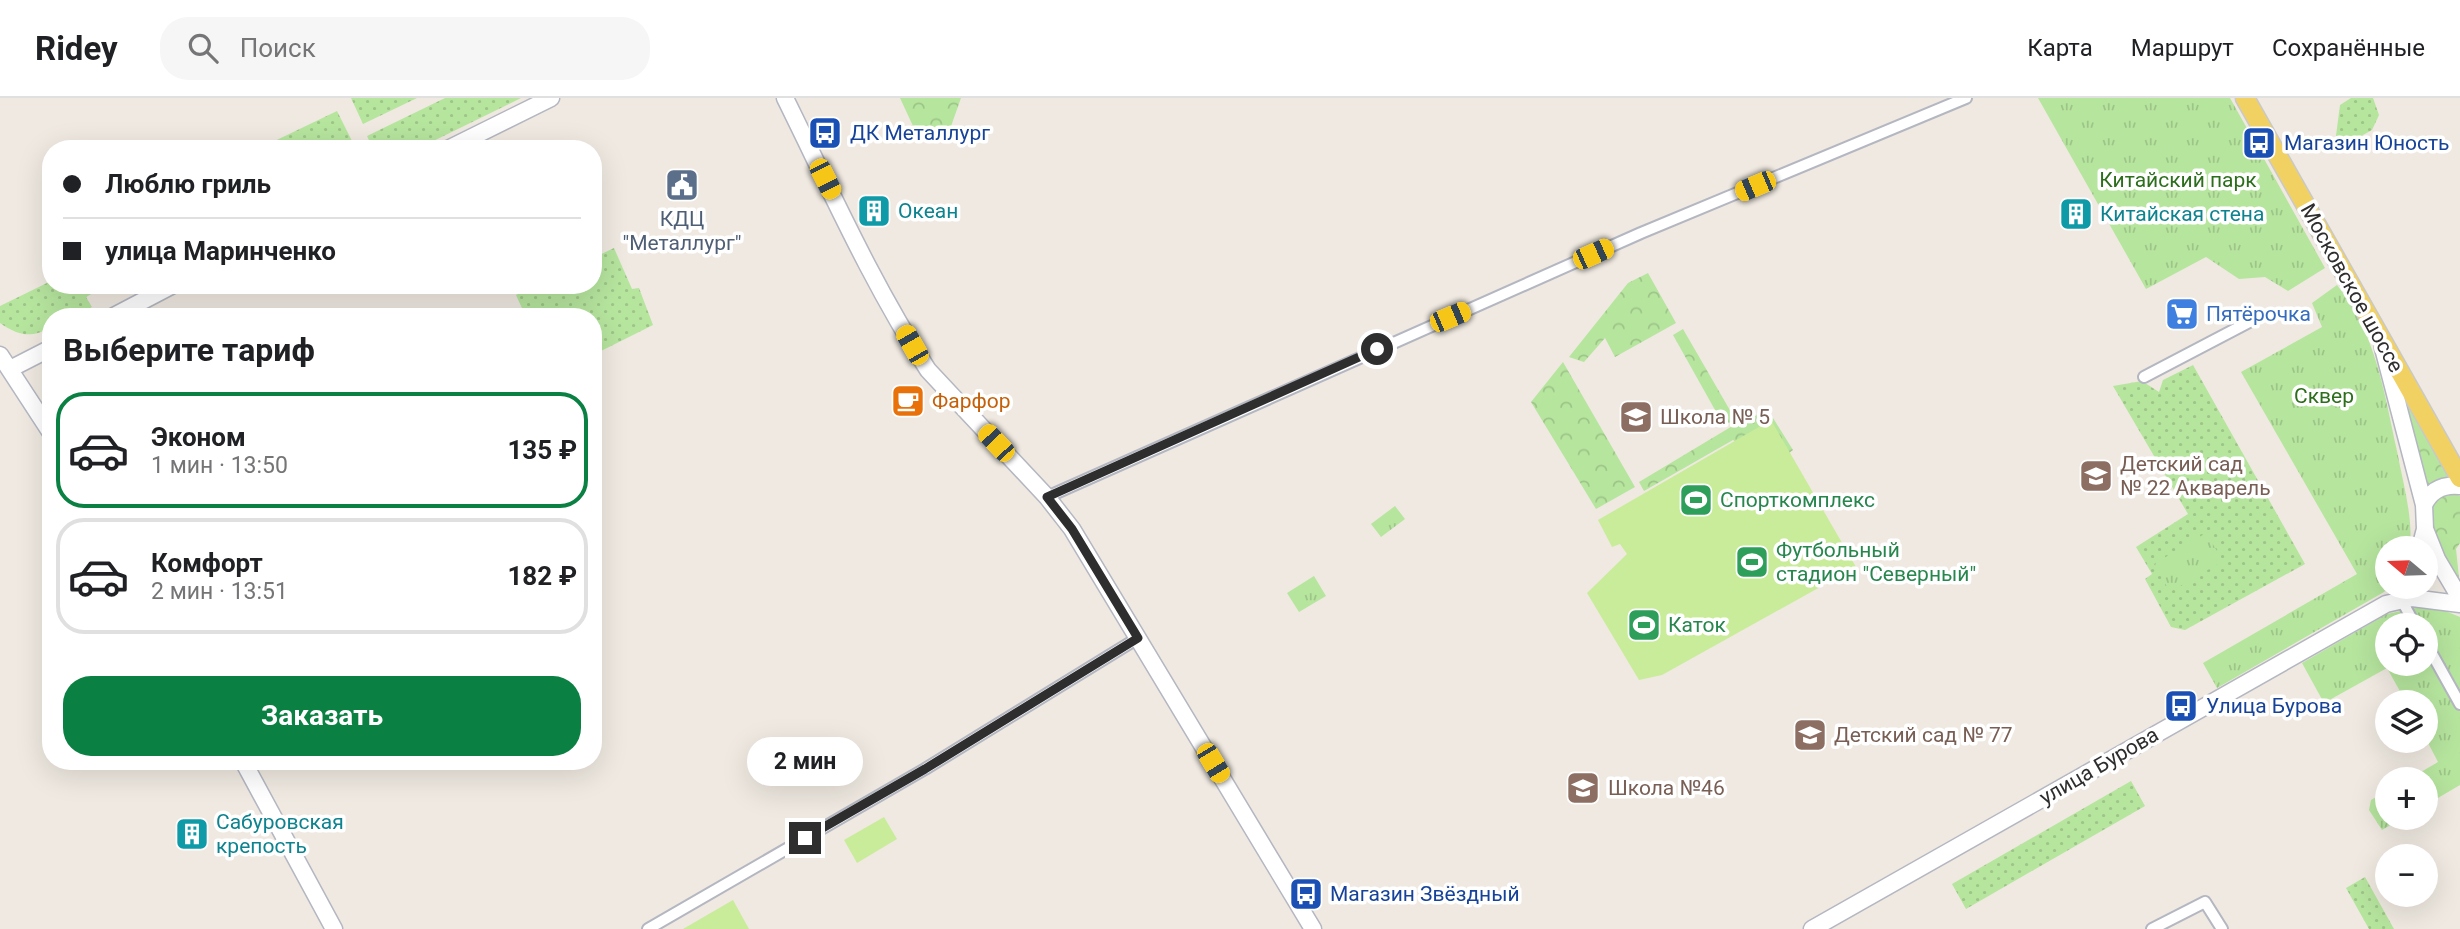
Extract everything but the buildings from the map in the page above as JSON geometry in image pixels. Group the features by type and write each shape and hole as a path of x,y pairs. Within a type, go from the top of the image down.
{"main road":[{"path":"467,140 551,98"},
{"path":"785,98 860,249 928,370 1047,497 1072,529 1313,929"},
{"name":"Московское шоссе","path":"2245,98 2460,478"},
{"name":"Московское шоссе","path":"2257,98 2460,455"},
{"path":"129,308 156,294"},
{"path":"2380,339 2424,505 2423,536"},
{"path":"5,371 42,352"},
{"path":"0,355 5,371 42,421"},
{"path":"2424,505 2428,496 2441,487 2460,486"},
{"path":"2425,529 2437,559 2460,598"},
{"name":"улица Бурова","path":"1812,929 2391,599"},
{"path":"2432,599 2460,604"},
{"path":"248,770 334,929"}],"street":[{"path":"1047,497 1641,233 1966,98"},
{"path":"2144,377 2251,320"},
{"path":"648,929 925,769 1138,638"},
{"path":"2438,665 2460,704"},
{"path":"2152,929 2205,902 2222,929"}],"green space":[{"path":"351,98 417,98 363,124"},
{"path":"445,98 521,98 435,140 369,140 367,136"},
{"path":"900,98 961,98 949,132 941,137 913,126"},
{"name":"Китайский парк","path":"2038,98 2230,98 2325,268 2288,291 2265,277 2239,279 2206,257 2146,289"},
{"path":"2351,98 2373,98 2379,115 2372,130 2334,151 2340,105"},
{"path":"337,111 352,140 277,140"},
{"path":"614,248 632,289 639,288 653,325 602,350 602,308 522,308 516,295 602,294 602,254"},
{"path":"1648,273 1676,323 1615,357 1605,338 1584,362 1569,357 1628,283"},
{"path":"42,285 42,294 91,294 86,297 92,307 90,308 42,308 42,331 31,334 13,331 0,323 0,306"},
{"name":"Сквер","path":"2337,285 2350,303 2370,343 2388,407 2407,500 2410,536 2375,536 2375,597 2217,688 2203,663 2357,574 2241,372 2322,327 2312,303"},
{"path":"1683,329 1735,419 1724,426 1673,335"},
{"path":"1563,362 1635,487 1596,509 1531,402"},
{"path":"2193,365 2305,564 2185,630 2171,627 2145,579 2152,574 2136,547 2188,514 2113,386 2142,381 2159,392 2163,380"},
{"path":"2395,377 2456,480 2426,489"},
{"path":"1761,414 1773,418 1793,450 1774,465 1733,440 1644,491 1639,482 1744,419"},
{"path":"1771,420 1856,567 1662,675 1639,680 1587,593 1627,554 1620,544 1612,547 1598,520"},
{"path":"2452,492 2460,496 2460,543 2456,549 2460,587 2439,549 2438,536 2434,534 2432,507 2439,497"},
{"path":"1395,506 1405,519 1381,537 1371,524"},
{"path":"2206,533 2223,561 2170,592 2154,564"},
{"path":"1314,576 1326,596 1299,612 1287,593"},
{"path":"2415,608 2438,608 2460,617 2460,785 2438,798 2438,767 2429,767 2438,762 2433,753 2438,753 2438,690 2399,690 2391,676 2438,676 2438,613 2392,613"},
{"path":"2375,621 2375,675 2324,703 2302,663"},
{"path":"2131,781 2145,806 1966,909 1952,884"},
{"path":"2375,798 2375,819 2369,810 2371,800"},
{"path":"884,817 897,839 857,863 844,840"},
{"path":"2365,877 2375,895 2375,907 2382,907 2394,929 2369,929 2346,888"},
{"path":"733,900 749,929 683,929"}],"place":[{"name":"ДК Металлург","path":"825,133"},
{"name":"Магазин Юность","path":"2259,143"},
{"name":"КДЦ \"Металлург\"","path":"682,185"},
{"name":"Океан","path":"874,211"},
{"name":"Китайская стена","path":"2076,214"},
{"name":"Пятёрочка","path":"2182,314"},
{"name":"Фарфор","path":"908,401"},
{"name":"Школа № 5","path":"1636,417"},
{"name":"Детский сад № 22 Акварель","path":"2096,476"},
{"name":"Спорткомплекс","path":"1696,500"},
{"name":"Футбольный стадион \"Северный\"","path":"1752,562"},
{"name":"Каток","path":"1644,625"},
{"name":"Улица Бурова","path":"2181,706"},
{"name":"Детский сад № 77","path":"1810,735"},
{"name":"Школа №46","path":"1583,788"},
{"name":"Сабуровская крепость","path":"192,834"},
{"name":"Магазин Звёздный","path":"1306,894"}],"route":[{"path":"805,838 925,769 1138,638 1072,529 1047,497 1377,349"}]}
